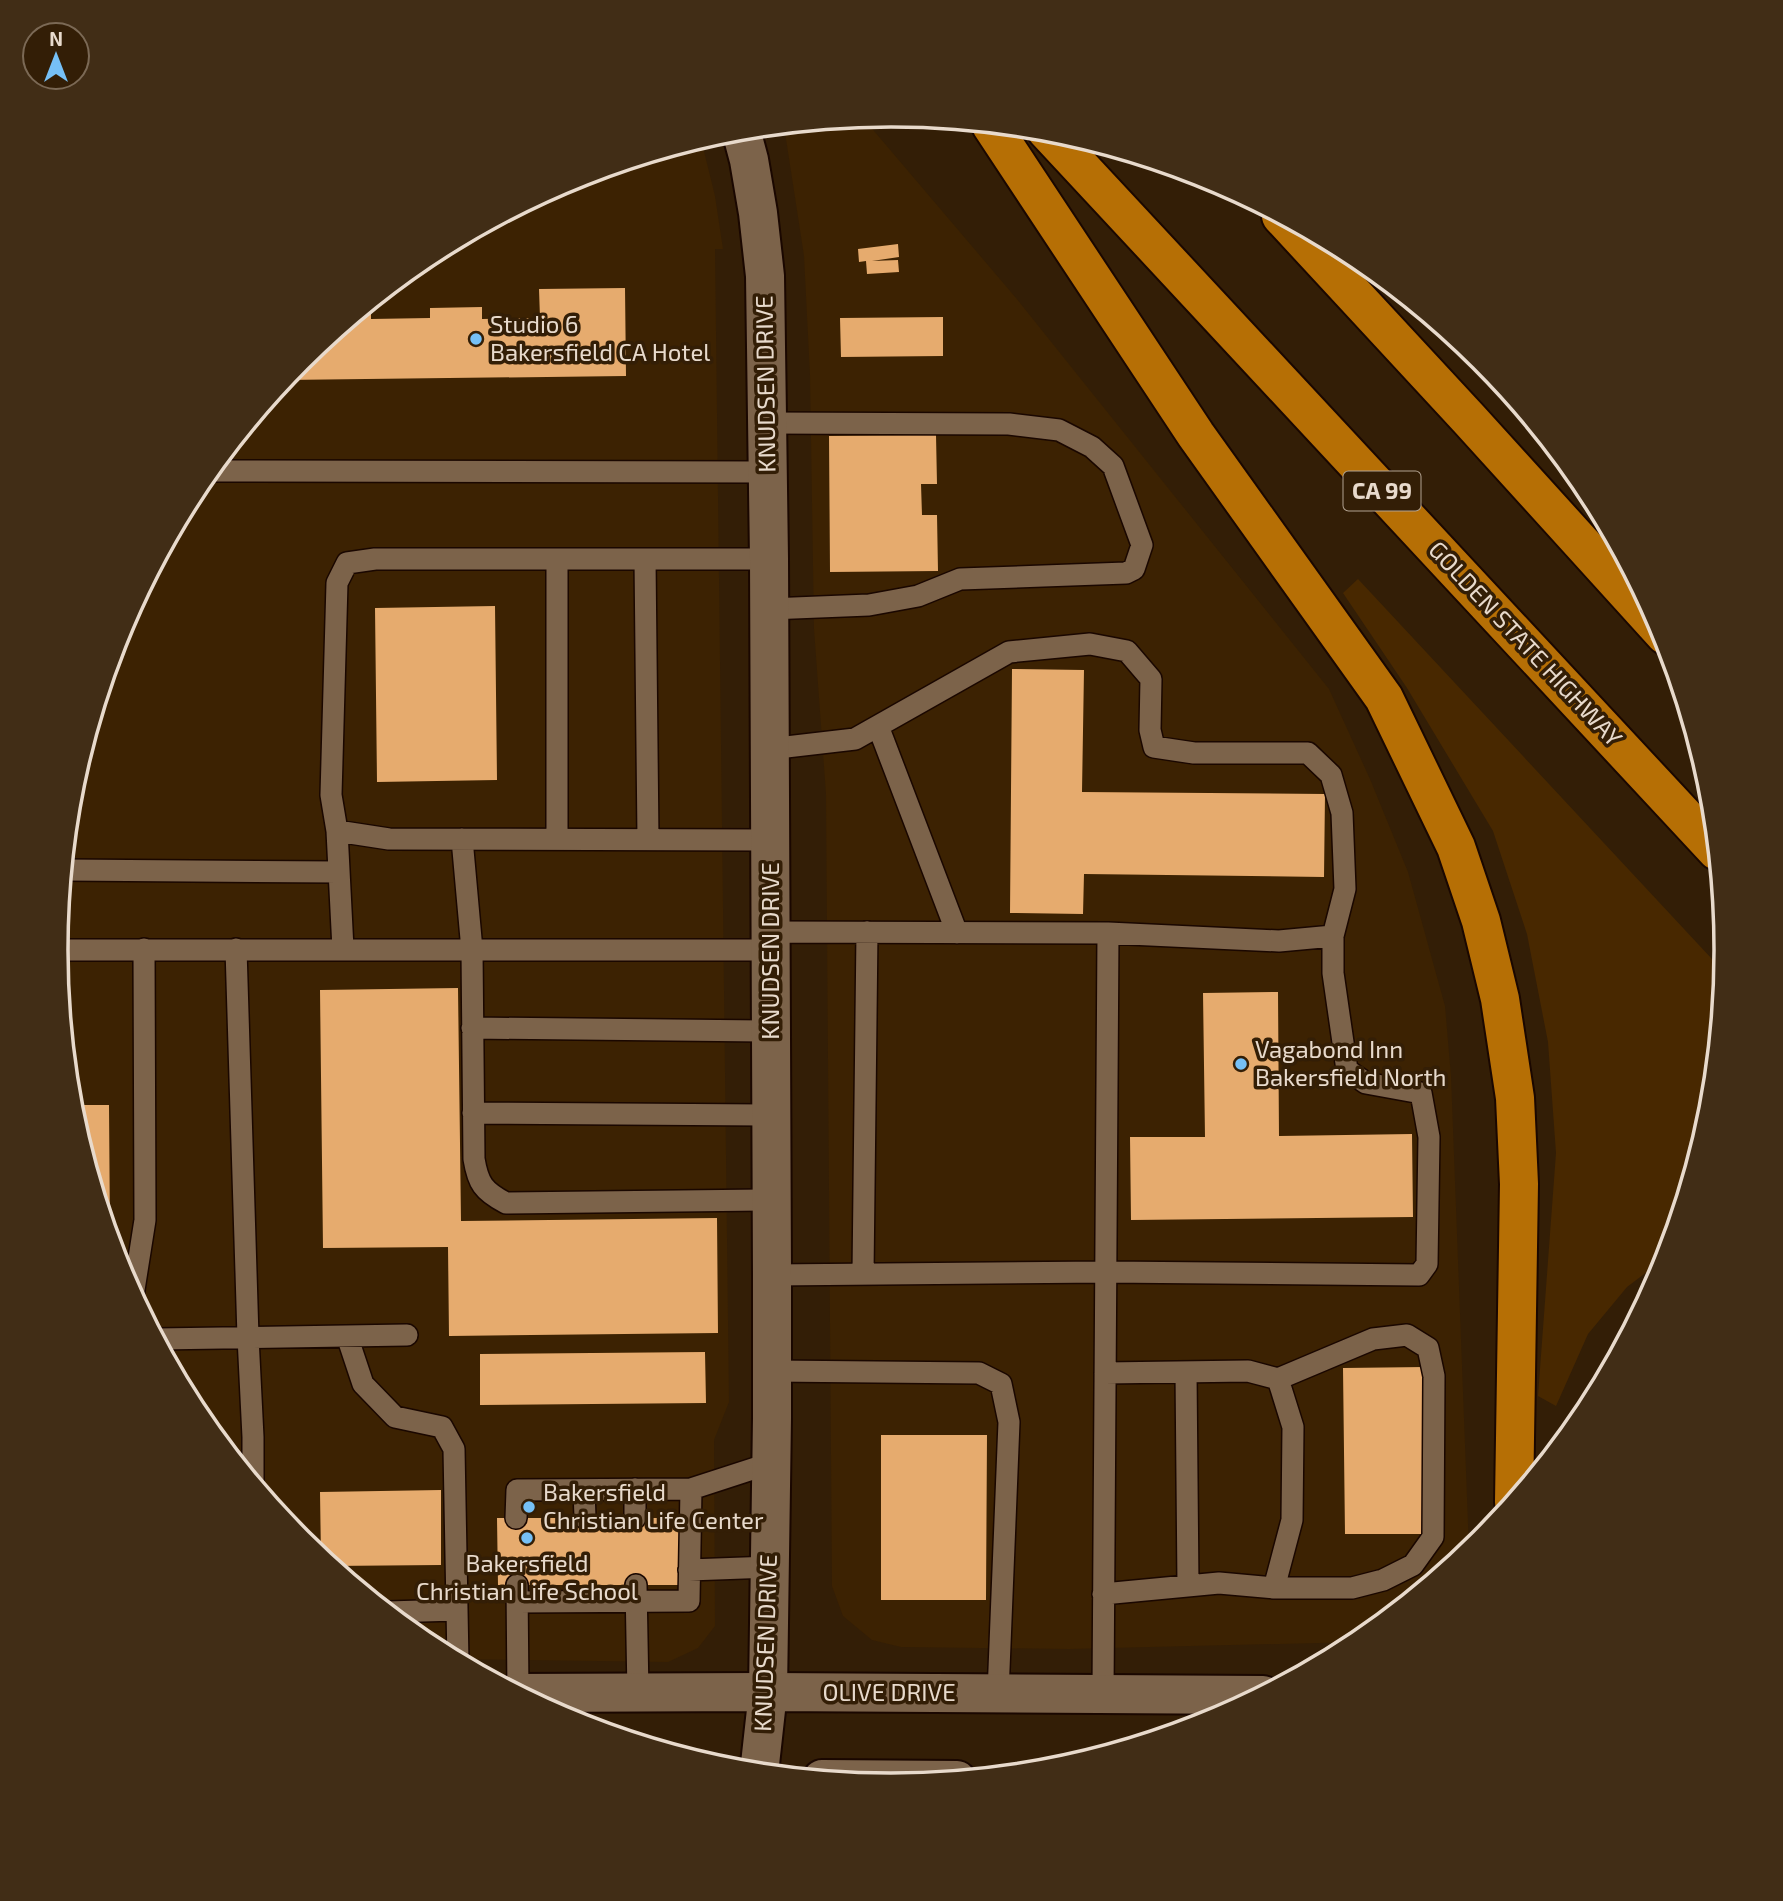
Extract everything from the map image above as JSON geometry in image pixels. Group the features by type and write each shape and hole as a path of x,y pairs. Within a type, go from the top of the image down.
{"highway":[{"path":"996,134 1196,435 1384,698 1456,847 1480,921 1500,999 1515,1098 1519,1184 1514,1488"},
{"name":"GOLDEN STATE HIGHWAY","path":"1060,145 1708,841"},
{"path":"1300,236 1639,607"},
{"path":"1469,419 1625,577"}],"street":[{"name":"KNUDSEN DRIVE","path":"743,141 758,213 765,276 769,559 772,1371 768,1692 760,1763"},
{"name":"OLIVE DRIVE","path":"536,1693 1243,1695"}],"lane":[{"path":"766,423 1009,425 1059,430 1091,447 1113,466 1142,545 1134,569 1126,573 960,579 918,596 869,605 769,609"},
{"path":"222,471 767,472"},
{"path":"343,950 337,831 331,795 337,583 347,563 375,559 769,559"},
{"path":"556,559 557,839"},
{"path":"645,559 648,839"},
{"path":"769,749 855,738 1009,652 1090,644 1128,651 1151,679 1150,730 1154,747 1194,753 1308,753 1331,775 1342,813 1345,889 1333,936 1333,973 1347,1070 1366,1083 1421,1093 1429,1137 1427,1264 1419,1275 1106,1272 772,1275"},
{"path":"878,726 957,933"},
{"path":"337,831 389,839 770,840"},
{"path":"462,839 472,950 474,1159 477,1179 490,1195 506,1202 772,1199"},
{"path":"72,870 339,872"},
{"path":"68,950 472,950 770,941 867,932 1108,933 1279,941 1333,936"},
{"path":"863,1274 867,932"},
{"path":"1103,1694 1108,933"},
{"path":"136,1277 145,1220 144,950"},
{"path":"236,950 253,1470"},
{"path":"472,1028 771,1031"},
{"path":"473,1113 771,1115"},
{"path":"166,1339 407,1335"},
{"path":"1103,1594 1219,1583 1274,1588 1352,1588 1383,1580 1413,1564 1433,1537 1434,1376 1428,1348 1407,1335 1373,1339 1278,1379 1248,1371 1105,1373"},
{"path":"347,1336 363,1384 395,1417 442,1427 454,1449 458,1649"},
{"path":"772,1371 979,1373 1001,1384 1009,1422 998,1694"},
{"path":"1186,1372 1188,1586"},
{"path":"1274,1588 1292,1520 1293,1427 1278,1379"},
{"path":"516,1518 517,1490 691,1489 771,1463"},
{"path":"635,1489 635,1518"},
{"path":"517,1683 517,1594 636,1594 689,1601 691,1489"},
{"path":"584,1490 585,1518"},
{"path":"690,1570 770,1567"},
{"path":"636,1594 639,1693"},
{"path":"401,1612 457,1610"}],"shaded area":[{"path":"871,128 1016,298 1329,689 1408,872 1445,1006 1451,1076 1469,1538 1393,1604 1337,1643 1069,1649 901,1647 872,1640 843,1616 832,1586 826,794 814,629 810,375 804,256 785,134"},
{"path":"704,149 715,196 723,249 715,249 729,1402 714,1440 715,1626 698,1648 668,1662 474,1659 390,1604 349,1569 309,1533 238,1452 207,1408 153,1315 112,1215 96,1164 75,1058 68,950 75,843 96,737 112,686 153,586 207,493 238,449 309,368 390,297 434,266 527,212 576,190 627,171"},
{"path":"1358,579 1715,962 1708,1058 1699,1111 1687,1164 1671,1215 1651,1269 1627,1287 1588,1334 1556,1406 1538,1396 1556,1153 1548,1042 1527,934 1493,831 1407,688 1343,593"}],"building":[{"path":"898,244 899,257 872,261 898,260 899,272 867,274 866,261 859,262 858,249"},
{"name":"Studio 6 Bakersfield CA Hotel","path":"625,288 626,376 298,380 371,313 371,319 430,318 430,308 482,307 482,319 540,318 539,289"},
{"path":"943,317 943,356 841,357 840,318"},
{"path":"936,435 937,484 921,484 922,515 937,515 938,571 830,572 829,436"},
{"path":"495,606 497,780 377,782 375,608"},
{"path":"1012,669 1084,670 1082,792 1325,794 1324,877 1084,874 1083,914 1010,913"},
{"path":"458,988 461,1221 717,1218 718,1333 449,1336 448,1247 323,1248 320,990"},
{"name":"Vagabond Inn Bakersfield North","path":"1278,992 1279,1136 1412,1134 1413,1217 1131,1220 1130,1137 1205,1137 1203,993"},
{"path":"83,1105 109,1105 110,1208 96,1164"},
{"path":"705,1352 706,1403 480,1405 480,1354"},
{"path":"1425,1367 1427,1534 1345,1534 1343,1368"},
{"path":"881,1435 987,1435 986,1600 881,1600"},
{"path":"441,1490 441,1565 346,1566 321,1544 320,1492"},
{"path":"497,1518 682,1518 683,1585 498,1585"}],"place":[{"name":"Studio 6 Bakersfield CA Hotel","path":"476,339"},
{"name":"Vagabond Inn Bakersfield North","path":"1241,1064"},
{"name":"Bakersfield Christian Life Center","path":"529,1507"},
{"name":"Bakersfield Christian Life School","path":"527,1538"}]}
